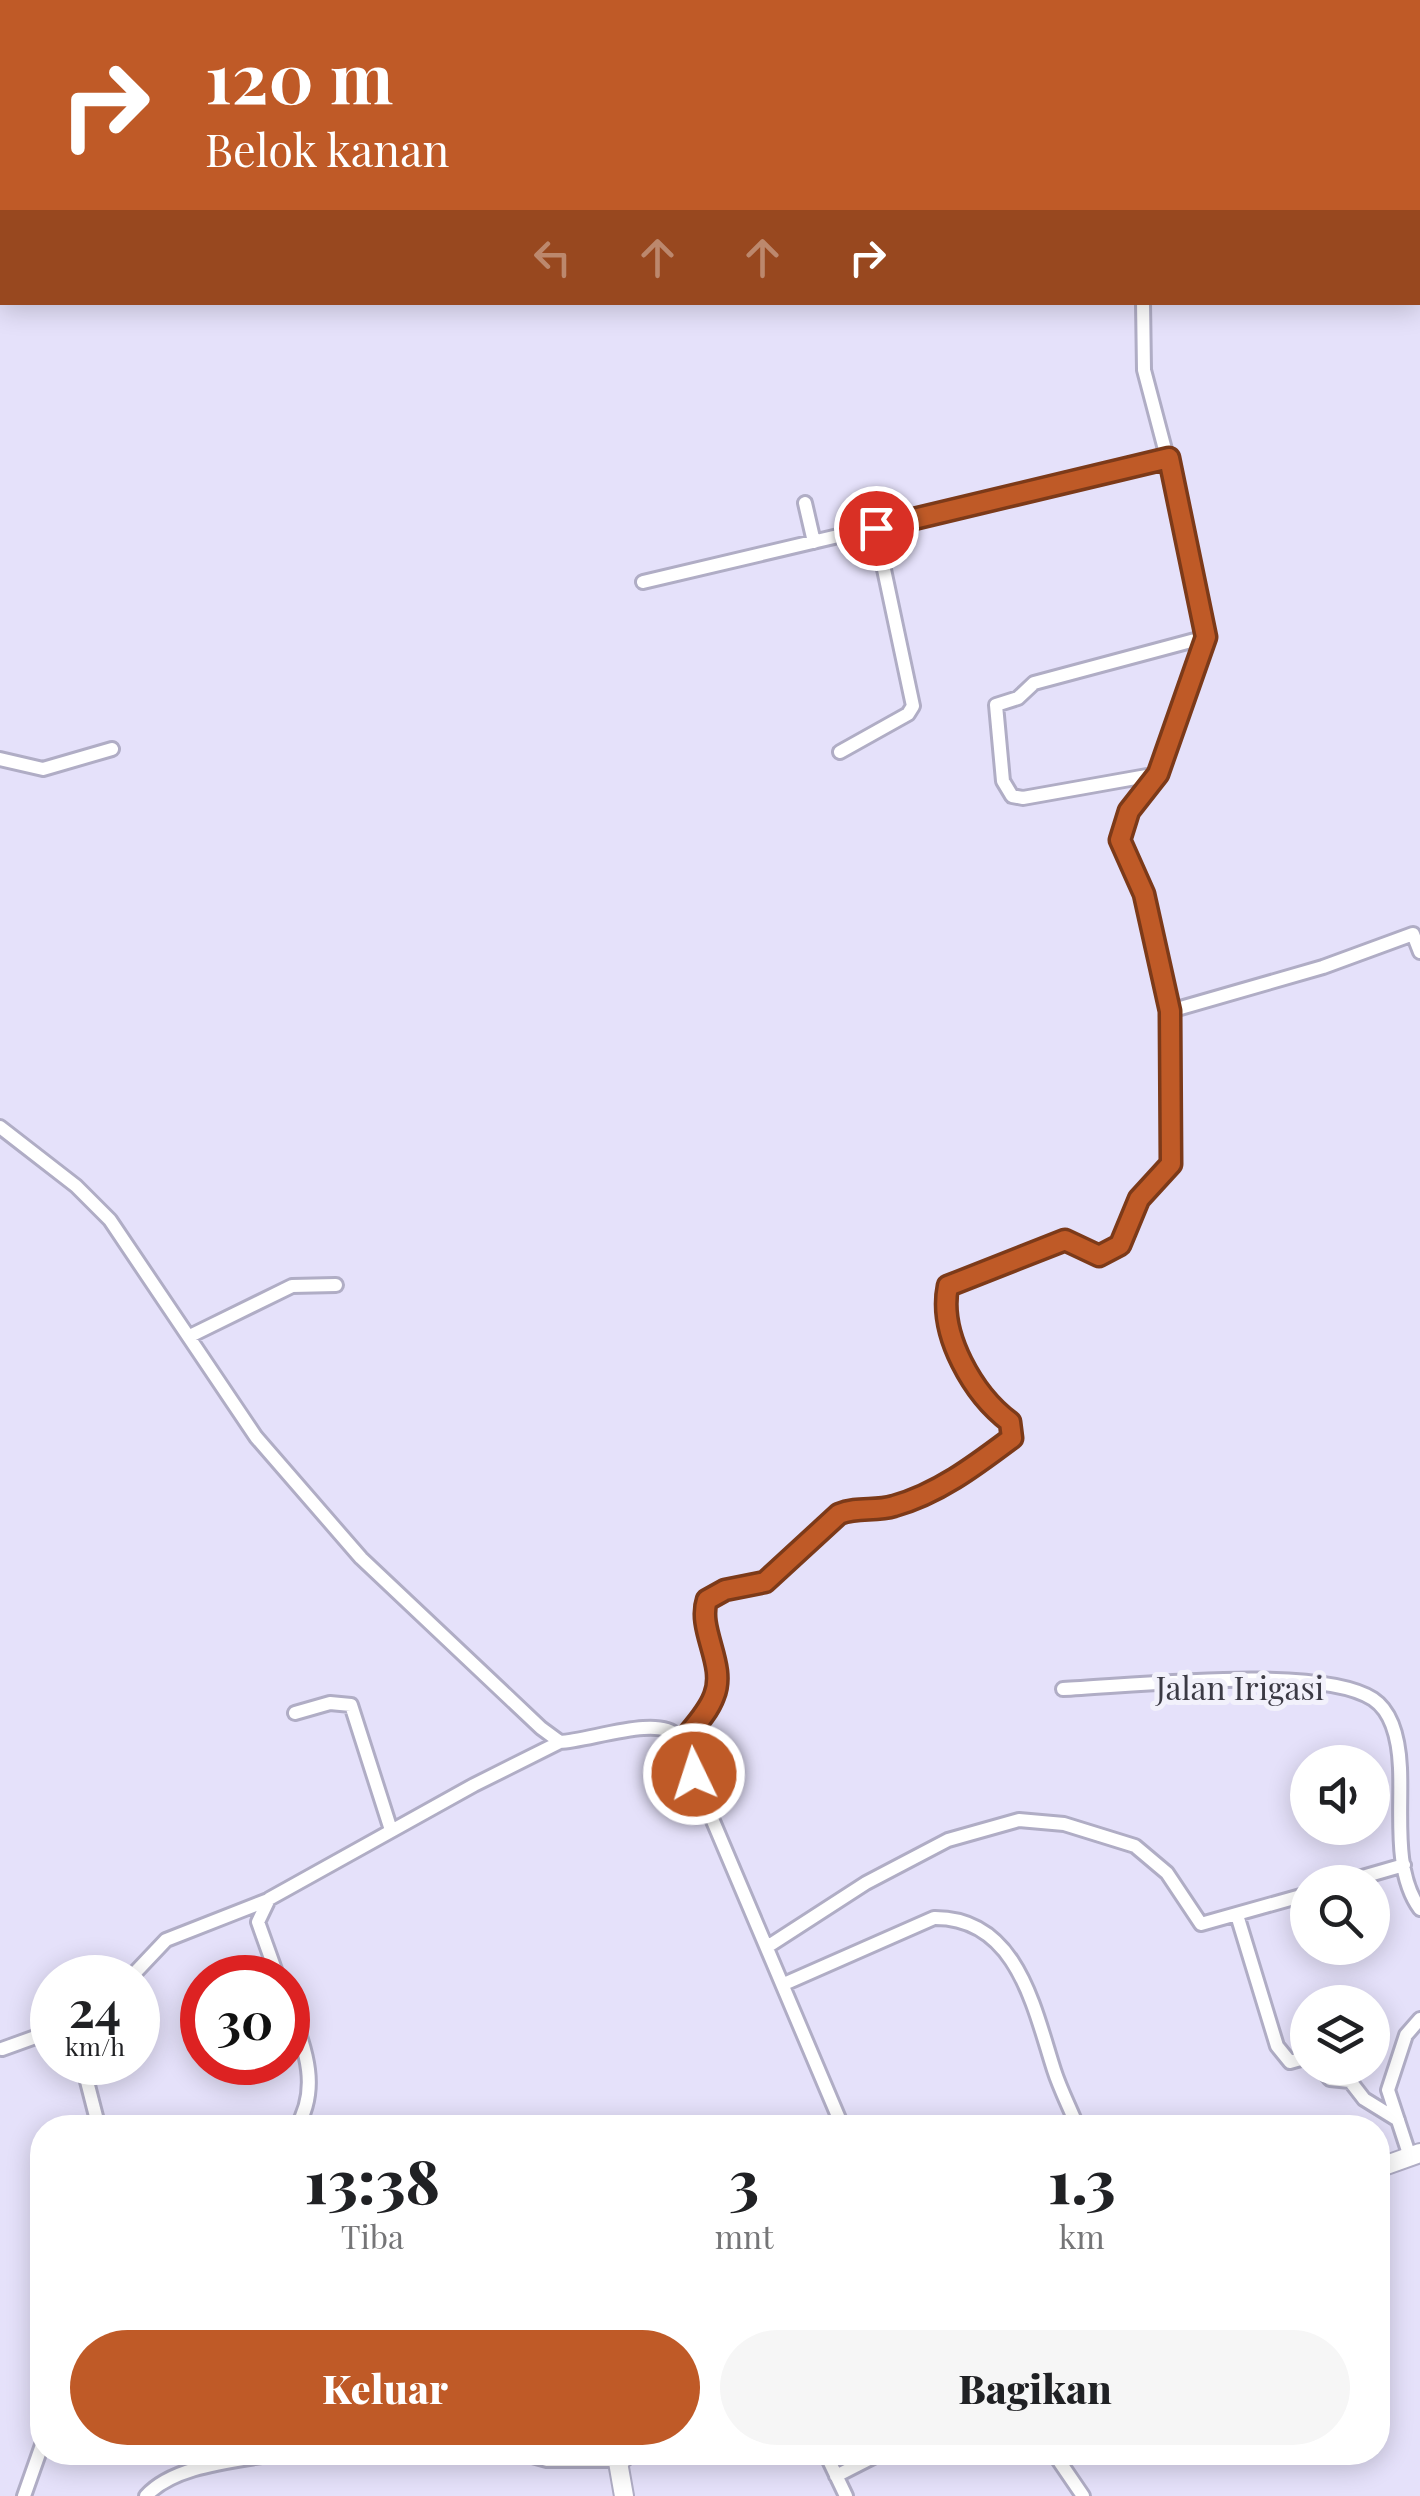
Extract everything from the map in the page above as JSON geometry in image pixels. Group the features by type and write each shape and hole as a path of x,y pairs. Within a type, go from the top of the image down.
{"street":[{"path":"681,1743 716,1693 714,1659 703,1612 707,1600 725,1590 765,1582 839,1514 852,1508 890,1508 911,1500 962,1474 1012,1438 1010,1422 985,1402 968,1376 950,1318 948,1286 1065,1240 1099,1256 1120,1245 1139,1199 1171,1164 1170,1011 1144,894 1120,840 1129,811 1158,774 1206,637 1169,458 1141,355 1143,305"},
{"path":"642,582 1169,458"},
{"path":"805,503 814,542"},
{"path":"840,752 908,714 912,706 876,528"},
{"path":"1158,774 1016,797 1004,780 996,705 1018,698 1034,683 1206,637"},
{"path":"0,759 43,769 112,749"},
{"path":"1170,1011 1323,967 1416,932 1420,952"},
{"path":"0,1127 101,1209 256,1437 360,1558 560,1742"},
{"path":"190,1336 292,1286 336,1284"},
{"name":"Jalan Irigasi","path":"1063,1690 1312,1682 1360,1692 1382,1708 1398,1744 1406,1887 1420,1909"},
{"path":"295,1713 330,1703 352,1704 391,1830"},
{"path":"152,1955 166,1940 269,1899 560,1742 666,1728 681,1743 837,2115"},
{"path":"767,1946 866,1883 948,1840 1019,1820 1064,1824 1135,1846 1167,1873 1201,1924 1290,1899"},
{"path":"1390,1869 1404,1865"},
{"path":"269,1899 258,1922 270,1955"},
{"path":"1237,1915 1276,2046 1290,2062"},
{"path":"784,1984 934,1918 954,1920 993,1938 1008,1950 1026,1985 1073,2115"},
{"path":"1390,2164 1415,2155 1388,2087 1406,2036 1420,2019"},
{"path":"2,2049 30,2038"},
{"path":"88,2085 96,2115"},
{"path":"302,2115 309,2085"},
{"path":"1353,2085 1364,2099 1390,2115"},
{"path":"1390,2115 1398,2120"},
{"path":"24,2496 35,2465"},
{"path":"146,2496 163,2482 185,2473 223,2465"},
{"path":"624,2496 625,2465"},
{"path":"831,2465 846,2496"},
{"path":"836,2476 858,2465"},
{"path":"1062,2465 1083,2496"}],"route":[{"path":"694,1774 681,1743 716,1693 714,1659 703,1612 707,1600 725,1590 765,1582 839,1514 852,1508 890,1508 911,1500 962,1474 1012,1438 1010,1422 994,1412 968,1376 946,1302 948,1286 1065,1240 1099,1256 1108,1253 1126,1235 1139,1199 1171,1164 1170,1011 1144,894 1123,856 1120,840 1129,811 1158,774 1206,637 1169,458 876,528"}]}
